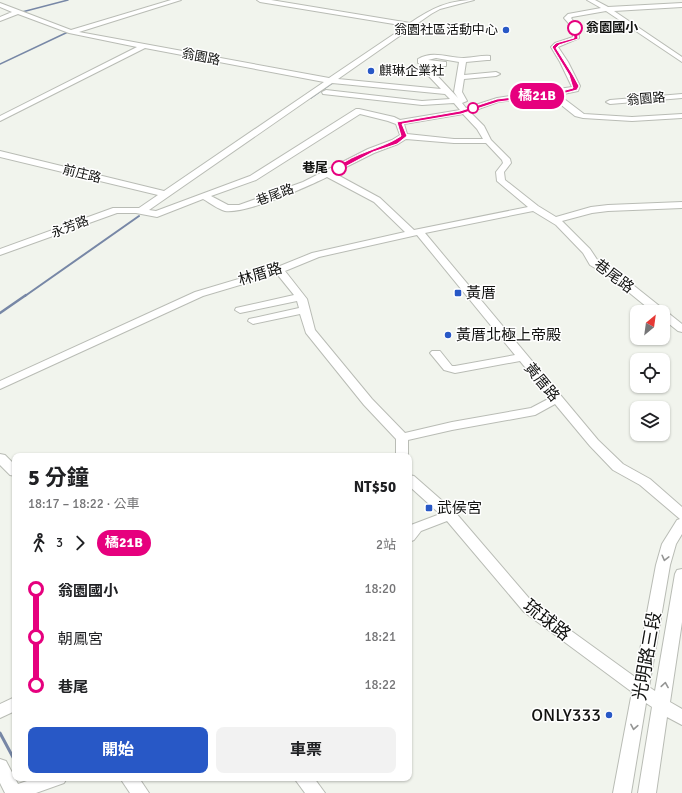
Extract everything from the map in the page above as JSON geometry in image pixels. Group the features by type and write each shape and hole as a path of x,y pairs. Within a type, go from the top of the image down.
{"street":[{"path":"70,32 178,0"},
{"path":"260,0 412,25"},
{"path":"141,211 429,13 438,8 470,0"},
{"path":"590,0 606,9 682,60"},
{"path":"639,0 646,8"},
{"name":"翁園路","path":"0,5 70,32 331,80 447,92"},
{"path":"141,211 151,214 162,213 258,176 359,111 391,119 399,123 467,111 497,100 553,94 572,90 576,86 564,62 554,47 558,44 576,38 575,28 567,18 570,15 606,9 682,5"},
{"path":"0,19 18,12"},
{"path":"0,119 144,46"},
{"path":"669,52 682,51"},
{"path":"443,64 421,61 425,57 433,56 463,60 487,58"},
{"path":"326,92 422,103 463,101 458,92 462,77 463,60"},
{"path":"426,69 467,111"},
{"path":"462,77 496,74"},
{"path":"553,94 578,114 583,116 632,119 682,116"},
{"name":"翁園路","path":"610,102 682,96"},
{"name":"巷尾路","path":"467,111 482,128 488,141 506,159 507,163 500,172 501,181 535,208 555,220 587,251 594,263 614,276 651,305"},
{"path":"399,123 404,136 488,141"},
{"name":"巷尾路","path":"204,196 226,208 240,208 328,174 371,151 395,142 404,136"},
{"name":"前庄路","path":"0,154 165,194"},
{"name":"黃厝路","path":"328,174 377,200 416,233 594,443 618,467 645,482 682,515"},
{"path":"555,220 591,210 682,205"},
{"name":"林厝路","path":"0,385 199,294 279,270 316,255 535,208"},
{"name":"永芳路","path":"0,252 108,212 123,210 141,211"},
{"path":"279,270 300,297 310,331 387,424 402,438 402,453"},
{"path":"240,310 300,297"},
{"path":"253,321 305,310"},
{"path":"670,320 682,329"},
{"path":"436,353 448,368 455,370 520,357"},
{"path":"402,438 452,426 535,411 556,399"},
{"path":"0,458 12,469"},
{"name":"琉球路","path":"412,482 450,515 521,600 641,690 682,718"},
{"path":"412,533 416,528 450,515"},
{"name":"光明路三段","path":"622,793 663,565 669,544 682,523"},
{"name":"光明路三段","path":"647,793 682,574"},
{"path":"0,711 12,705"},
{"path":"0,766 12,780"},
{"path":"13,781 21,790 49,781"},
{"path":"131,781 140,793"},
{"path":"306,781 316,793"}],"waterway":[{"path":"24,13 22,12 68,0"},
{"path":"0,64 70,31"},
{"path":"311,98 334,82"},
{"path":"25,296 139,216"},
{"path":"0,313 26,295"},
{"path":"0,733 12,755"}],"bus line":[{"name":"橘21B","path":"339,168 371,151 395,142 404,136 399,123 461,112 497,100 542,95 575,89 576,86 571,75 554,46 574,40 577,36 575,28"}],"place":[{"name":"翁園國小","path":"575,28"},
{"name":"翁園社區活動中心","path":"506,30"},
{"name":"麒琳企業社","path":"371,71"},
{"name":"巷尾","path":"339,168"},
{"name":"黃厝","path":"458,293"},
{"name":"黃厝北極上帝殿","path":"448,335"},
{"name":"武侯宮","path":"429,508"},
{"name":"ONLY333","path":"609,715"}]}
